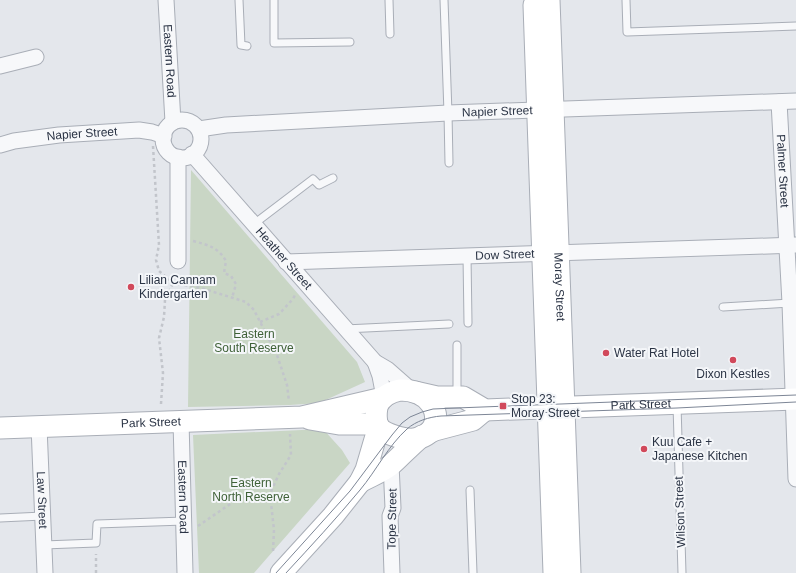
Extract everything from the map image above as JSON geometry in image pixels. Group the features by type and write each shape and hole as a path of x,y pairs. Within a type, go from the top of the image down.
{"street":[{"name":"Eastern Road","path":"166,0 173,122"},
{"name":"Moray Street","path":"534,0 546,110"},
{"name":"Moray Street","path":"549,0 546,110 550,254 556,408 570,573"},
{"path":"0,66 36,57"},
{"name":"Palmer Street","path":"779,102 792,246 796,479"},
{"name":"Napier Street","path":"199,129 226,124 546,110 796,102"},
{"path":"182,120 192,122 199,129 201,140 197,151 185,155 172,154 167,149 164,143 165,130 173,122 182,120"},
{"name":"Napier Street","path":"0,145 14,141 59,135 139,130 164,136"},
{"path":"178,261 185,155"},
{"name":"Heather Street","path":"185,155 254,224 375,362 387,369 414,391"},
{"name":"Dow Street","path":"286,262 792,246"},
{"name":"Heather Street","path":"375,362 380,376 384,397"},
{"path":"281,573 333,516 360,482 366,470 378,425 376,415 377,409 384,397 398,390 403,390 414,391 437,397 463,397 485,410 474,420 435,430 413,439 399,437 386,432 378,425"},
{"path":"360,482 391,464 432,429 435,424 436,418 432,407 428,401 414,391"},
{"name":"Park Street","path":"294,418 384,397"},
{"name":"Park Street","path":"485,410 795,399"},
{"name":"Moray Street","path":"554,573 556,408"},
{"name":"Park Street","path":"0,428 294,418 339,424 378,425"},
{"name":"Eastern Road","path":"181,421 190,524 185,573"},
{"name":"Law Street","path":"39,426 45,573"},
{"name":"Tope Street","path":"391,464 393,508 390,516 392,573"}],"lane":[{"path":"239,0 241,45 247,46"},
{"path":"274,0 274,44 350,42"},
{"path":"389,0 390,34"},
{"path":"444,0 449,163"},
{"path":"626,0 627,32 796,26"},
{"path":"254,224 312,179 319,185 333,178"},
{"path":"467,256 468,322"},
{"path":"723,307 793,303"},
{"path":"345,328 449,324"},
{"path":"457,345 457,397"},
{"name":"Wilson Street","path":"677,403 682,573"},
{"path":"470,490 473,573"},
{"path":"0,518 43,516"},
{"path":"44,545 96,543 97,524 190,524"}],"path":[{"path":"193,241 217,249 222,255 226,261 224,273 231,276 236,284 232,298"},
{"path":"161,422 163,374 160,338 164,317 165,300 173,283"},
{"path":"260,322 279,314 293,299 297,292"},
{"path":"254,310 277,355 287,385 294,418 291,455 279,474 270,494 274,530 273,551"},
{"path":"190,524 239,498 270,494"},
{"path":"96,543 96,573"}],"green space":[{"name":"Eastern South Reserve","path":"191,170 357,362 365,382 319,403 188,407"},
{"name":"Eastern North Reserve","path":"323,429 342,450 350,463 254,573 199,573 193,435"}],"tram line":[{"path":"276,573 350,491 402,423 410,417 422,412 433,409 796,395"},
{"path":"286,573 360,490 400,436 411,426 423,420 441,416 677,408 796,402"}],"place":[{"name":"Lilian Cannam Kindergarten","path":"131,287"},
{"name":"Water Rat Hotel","path":"606,353"},
{"name":"Dixon Kestles","path":"733,360"},
{"name":"Stop 23: Moray Street","path":"503,406"},
{"name":"Kuu Cafe + Japanese Kitchen","path":"644,449"}]}
